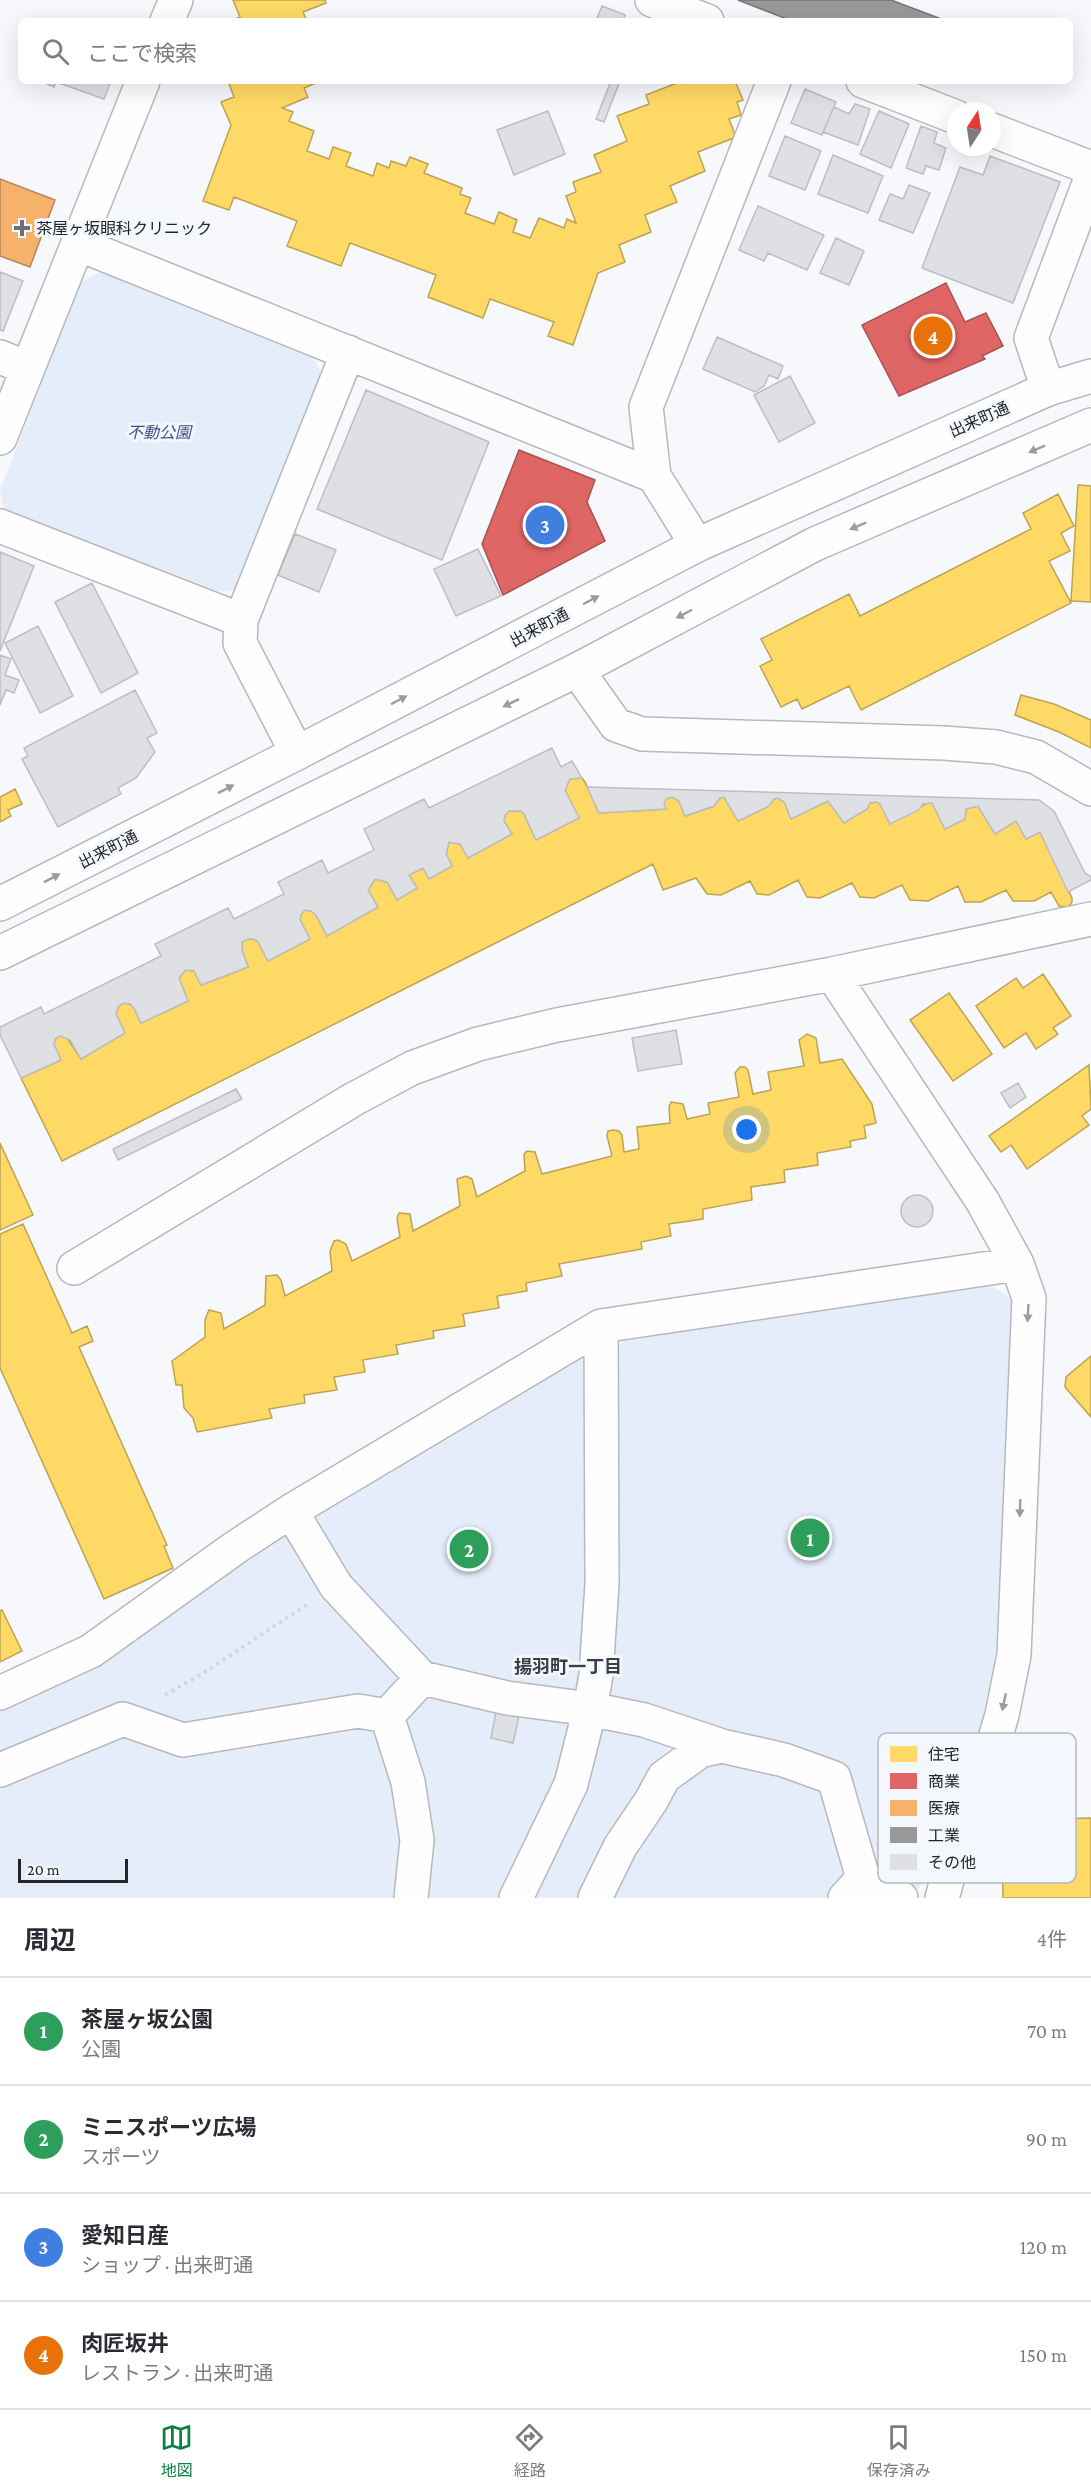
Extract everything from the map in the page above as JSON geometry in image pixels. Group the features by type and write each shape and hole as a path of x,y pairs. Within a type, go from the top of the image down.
{"street":[{"path":"168,18 176,0"},
{"path":"652,0 699,18"},
{"path":"0,438 14,362 78,244 142,84"},
{"path":"697,544 654,476 646,407 773,84"},
{"path":"871,84 947,114"},
{"path":"1001,133 1091,168"},
{"path":"1048,388 1030,339 1091,178"},
{"path":"78,244 654,476"},
{"path":"297,753 240,642 241,620 348,352"},
{"name":"出来町通","path":"0,904 297,753 697,544 1048,388 1091,376"},
{"path":"0,953 577,670 815,544 1091,425"},
{"path":"0,526 241,620"},
{"path":"577,670 616,725 642,734 944,743 996,747 1036,757 1091,789"},
{"path":"74,1268 354,1099 412,1068 478,1044 557,1025 832,974 1091,919"},
{"path":"832,974 983,1202 1017,1264 1029,1298 1014,1655 997,1733"},
{"path":"0,1693 91,1651 291,1510 601,1326 1017,1264"},
{"path":"516,1898 571,1784 590,1709 599,1640 602,1584 601,1326"},
{"path":"291,1510 336,1586 422,1678 507,1698 590,1709 644,1720 722,1746 784,1760 834,1778 854,1888 901,1898"},
{"path":"387,1716 422,1678"},
{"path":"0,1770 123,1719 183,1740 358,1711 387,1716"},
{"path":"387,1716 408,1782 417,1840 411,1898"},
{"path":"595,1898 620,1847 664,1777 700,1751 722,1746"},
{"path":"942,1898 946,1883"}],"path":[{"path":"123,1719 205,1672 336,1586"}],"green space":[{"name":"不動公園","path":"102,271 313,358 322,374 236,590 221,592 4,509 0,490 81,282"},
{"path":"989,1284 1013,1300 999,1656 984,1727 982,1733 878,1733 878,1883 921,1883 915,1898 533,1898 588,1782 598,1752 607,1704 617,1348 630,1333"},
{"path":"570,1361 584,1361 587,1366 585,1598 583,1639 576,1690 571,1718 547,1802 500,1898 0,1898 0,1707 275,1537"}],"building: 住宅":[{"path":"233,0 325,0 326,3 303,12 306,18 238,18 240,17"},
{"path":"229,84 314,84 304,88 308,97 282,108 293,112 289,121 314,131 307,151 329,159 333,147 351,153 346,166 373,176 377,163 389,168 391,161 406,166 410,157 428,164 424,173 462,188 460,194 471,198 465,213 494,224 499,212 517,220 513,232 530,238 539,218 564,228 567,219 576,223 566,196 576,192 573,182 601,172 594,155 627,141 617,116 649,104 646,95 674,84 736,84 743,100 737,102 741,115 729,119 736,137 698,152 705,171 670,186 677,202 645,215 651,232 619,245 625,262 598,273 573,345 548,336 554,322 490,299 483,318 428,297 436,275 350,243 341,266 287,246 297,221 234,197 229,210 203,201 231,125 221,102 234,97"},
{"path":"1078,485 1091,486 1091,602 1071,601"},
{"path":"1058,494 1074,526 1061,533 1070,551 1049,561 1071,603 861,710 849,686 802,709 797,699 781,707 760,666 772,660 761,639 849,594 860,616 1031,529 1023,513"},
{"path":"1021,695 1054,704 1091,720 1091,748 1059,732 1015,715"},
{"path":"582,778 585,782 599,813 666,809 664,804 666,799 672,797 679,801 685,816 714,806 720,798 724,797 738,821 769,806 774,799 778,798 785,803 791,819 828,801 844,823 867,809 870,803 877,802 890,824 927,803 932,803 945,829 965,819 966,809 978,806 995,834 1016,821 1026,839 1040,832 1072,902 1068,908 1059,906 1051,892 1034,901 1013,901 1006,890 981,902 965,902 958,886 928,901 910,900 902,885 874,898 860,897 852,883 820,898 807,897 798,880 769,895 757,894 750,881 721,895 707,894 696,878 663,890 653,864 62,1161 21,1078 61,1060 54,1044 55,1039 66,1036 81,1059 125,1033 116,1014 118,1007 123,1003 130,1004 134,1008 141,1023 188,1001 179,978 186,970 194,971 201,985 248,967 242,950 242,942 248,939 258,942 268,961 310,939 300,920 305,910 316,915 327,936 378,907 368,890 375,879 387,882 397,900 417,888 409,875 423,868 429,879 452,866 446,854 449,842 460,844 468,858 512,834 504,821 509,811 521,811 524,814 536,840 579,818 565,790 570,779"},
{"path":"15,789 22,804 8,810 11,816 0,822 0,797"},
{"path":"1043,974 1071,1016 1053,1028 1058,1034 1036,1049 1026,1033 1004,1048 976,1006 1016,978 1023,988"},
{"path":"949,993 992,1054 953,1081 910,1020"},
{"path":"807,1034 816,1038 820,1063 842,1059 872,1104 876,1123 864,1126 866,1138 850,1141 851,1147 817,1153 818,1165 784,1170 785,1182 751,1187 752,1200 703,1209 703,1219 669,1224 671,1236 641,1242 642,1249 559,1264 562,1276 526,1283 527,1291 497,1296 499,1308 463,1314 465,1326 433,1331 434,1338 396,1345 398,1354 363,1360 365,1372 334,1377 337,1390 304,1395 305,1403 269,1409 272,1418 197,1432 193,1418 184,1408 182,1385 176,1385 172,1361 205,1337 205,1320 209,1310 221,1313 224,1329 265,1305 266,1276 277,1275 281,1280 285,1296 332,1271 330,1251 334,1241 338,1240 346,1244 352,1261 400,1237 397,1218 399,1213 410,1214 413,1231 460,1206 457,1179 466,1176 472,1179 477,1197 525,1171 524,1154 527,1151 535,1152 542,1174 612,1156 608,1131 619,1131 622,1135 624,1152 639,1149 637,1127 670,1123 671,1102 683,1104 687,1119 710,1114 708,1103 739,1097 735,1073 740,1067 748,1070 753,1094 771,1090 768,1072 804,1066 799,1040"},
{"path":"1089,1065 1091,1109 1082,1116 1089,1125 1027,1169 1011,1145 1001,1152 989,1136"},
{"path":"0,1143 33,1215 0,1230"},
{"path":"23,1224 72,1333 87,1326 93,1341 79,1347 167,1545 164,1546 173,1568 104,1599 0,1368 0,1234"},
{"path":"1091,1356 1091,1417 1065,1387 1066,1377"},
{"path":"2,1610 22,1651 0,1662 0,1611"},
{"path":"1076,1818 1091,1818 1091,1898 1003,1898 1003,1883 1076,1883"}],"building: 商業":[{"path":"946,283 965,322 986,313 1003,346 982,356 985,359 899,396 862,325"},
{"path":"519,450 595,480 587,502 605,541 503,595 482,544"}],"building: 医療":[{"name":"茶屋ヶ坂眼科クリニック","path":"0,179 55,200 30,267 0,256"}],"building: 工業":[{"path":"738,0 891,0 939,18 784,18"}],"building: その他":[{"path":"602,6 625,15 624,18 597,18"},
{"path":"62,84 110,84 104,99"},
{"path":"610,84 619,84 604,122 596,119"},
{"path":"805,89 836,102 822,135 791,123"},
{"path":"855,104 870,109 858,145 823,132 834,107 849,114"},
{"path":"548,111 565,154 514,175 497,130"},
{"path":"879,111 909,124 891,168 860,154"},
{"path":"921,126 937,132 934,143 946,148 939,170 926,166 923,174 906,168"},
{"path":"785,136 821,151 805,190 769,176"},
{"path":"833,155 883,176 868,213 818,194"},
{"path":"990,156 1060,182 1013,303 922,268 960,167 983,175"},
{"path":"909,185 930,193 913,233 879,220 890,194 903,199"},
{"path":"758,206 824,235 807,270 768,253 764,261 739,250"},
{"path":"836,238 864,251 849,285 820,273"},
{"path":"0,272 23,281 3,331 0,330"},
{"path":"717,337 783,366 778,379 769,375 764,386 755,392 703,369"},
{"path":"790,376 815,423 779,442 754,395"},
{"path":"366,390 489,442 442,560 317,509"},
{"path":"295,534 336,550 319,592 278,575"},
{"path":"478,549 501,596 456,616 434,569"},
{"path":"0,552 34,566 0,651"},
{"path":"92,583 138,673 101,693 55,602"},
{"path":"38,626 73,696 40,713 5,643"},
{"path":"0,655 11,659 5,675 19,680 14,693 6,690 0,705"},
{"path":"135,690 157,733 147,738 155,752 136,778 118,788 121,794 58,827 22,759 28,756 24,748"},
{"path":"552,748 561,767 572,761 582,778 570,779 565,790 579,818 536,840 524,814 521,811 509,811 504,821 512,834 468,858 460,844 449,842 446,854 452,866 429,879 423,868 409,875 417,888 397,900 387,882 375,879 368,890 378,907 327,936 316,915 305,910 300,920 310,939 268,961 258,942 248,939 242,942 242,950 248,967 201,985 194,971 186,970 179,978 188,1001 141,1023 134,1008 130,1004 123,1003 118,1007 116,1014 125,1033 81,1059 70,1040 60,1036 55,1039 54,1044 61,1060 21,1078 0,1035 0,1027 41,1007 44,1014 161,956 155,944 228,908 234,919 284,894 278,882 322,860 328,873 374,850 364,829 424,799 429,808"},
{"path":"587,787 1039,800 1054,811 1085,873 1091,877 1091,880 1068,892 1040,832 1026,839 1016,821 995,834 978,806 966,809 965,819 945,829 932,803 923,804 919,810 890,824 880,804 870,803 867,809 844,823 828,801 791,819 785,803 778,798 774,799 769,806 738,821 724,797 720,798 714,806 685,816 679,801 672,797 666,799 664,804 666,809 599,813"},
{"path":"676,1030 682,1064 638,1071 632,1038"},
{"path":"1018,1083 1026,1097 1010,1108 1001,1093"},
{"path":"236,1089 242,1099 118,1160 113,1149"},
{"path":"917,1195 928,1200 933,1211 928,1222 917,1227 906,1222 901,1211 906,1200"},
{"path":"496,1712 519,1716 513,1743 491,1738"}],"place":[{"name":"茶屋ヶ坂眼科クリニック","path":"22,228"},
{"name":"肉匠坂井","path":"933,336"},
{"name":"愛知日産","path":"545,525"},
{"name":"茶屋ヶ坂公園","path":"810,1538"},
{"name":"ミニスポーツ広場","path":"469,1549"}],"district":[{"name":"揚羽町一丁目","path":"568,1667"}]}
